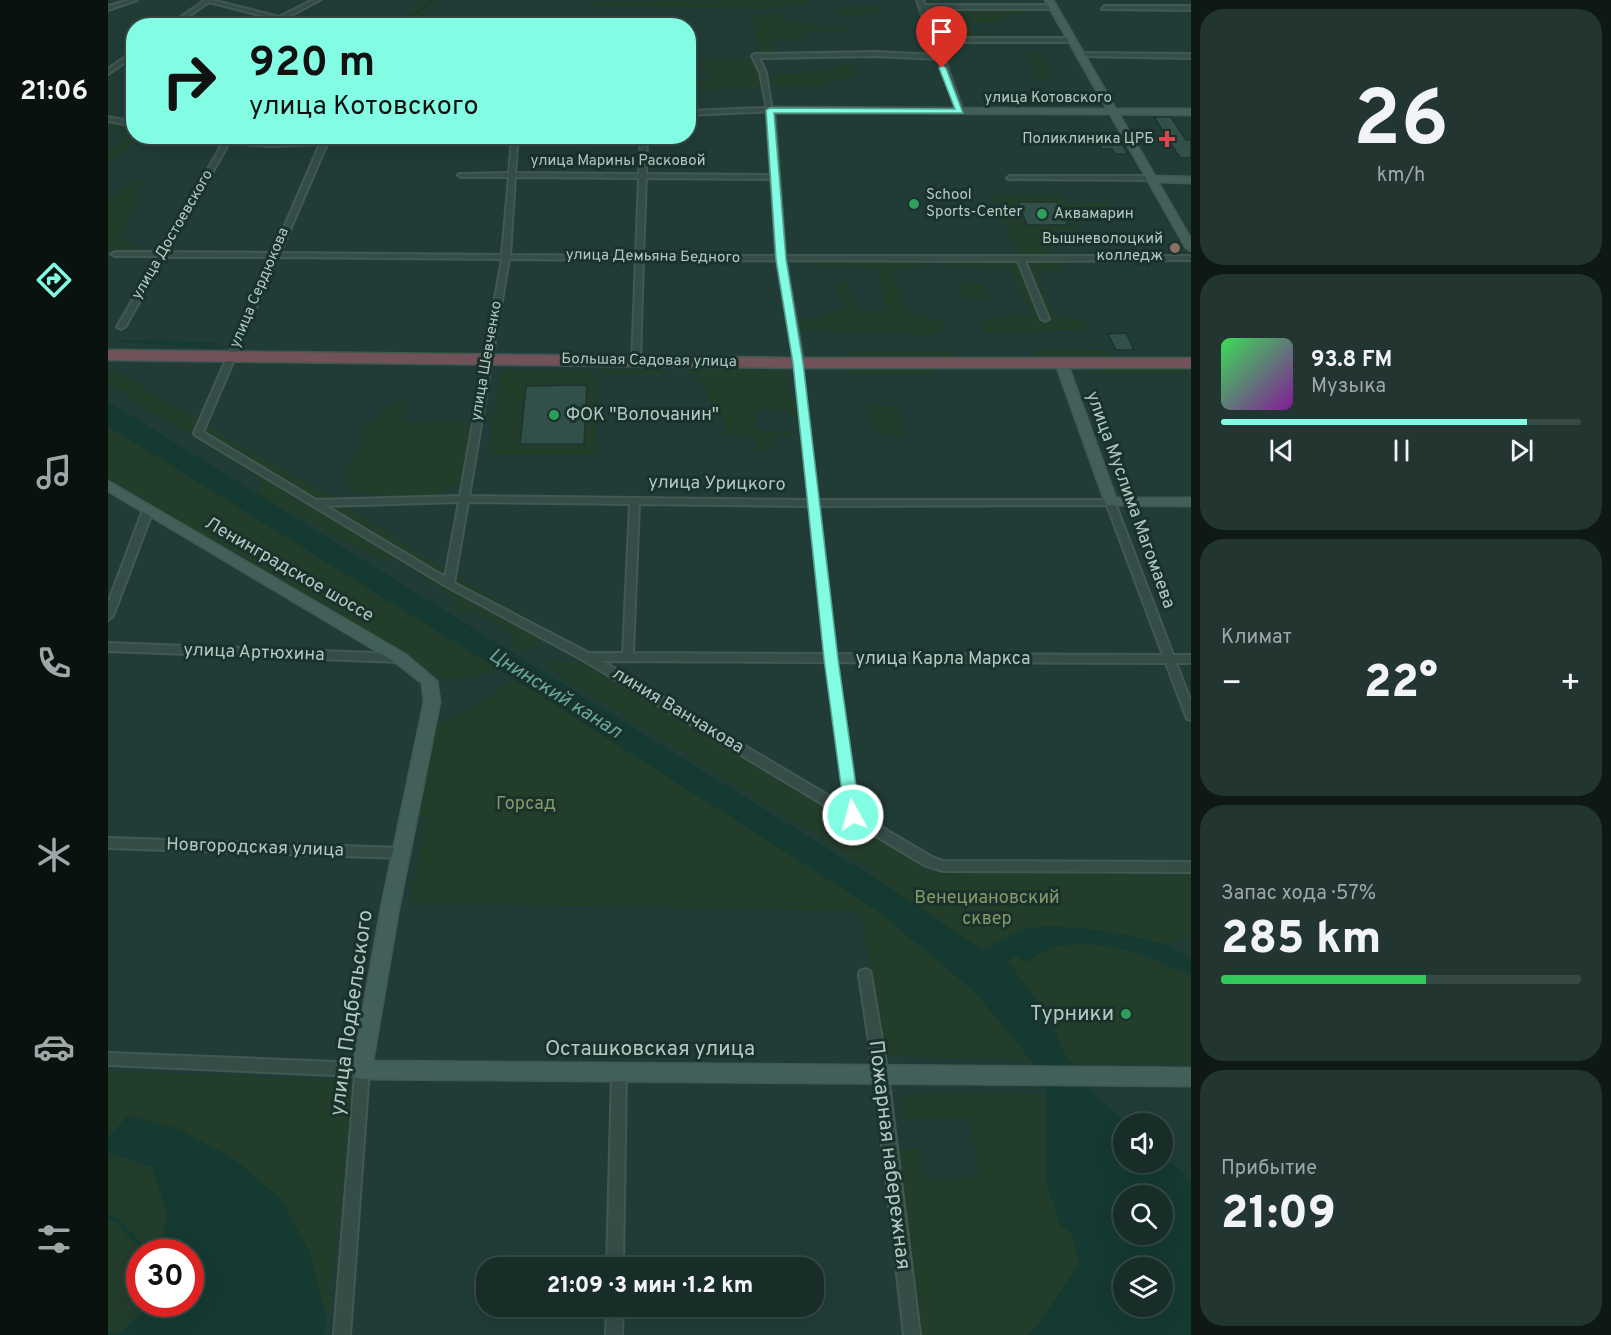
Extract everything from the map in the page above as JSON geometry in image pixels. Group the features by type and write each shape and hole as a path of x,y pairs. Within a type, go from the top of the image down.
{"highway":[{"name":"Большая Садовая улица","path":"108,355 798,363 1191,363"}],"street":[{"path":"108,8 134,0"},
{"path":"181,18 207,0 272,18"},
{"path":"278,18 317,0"},
{"path":"920,0 960,111"},
{"path":"923,7 1050,2 1191,248"},
{"path":"1104,8 1191,8"},
{"path":"933,39 1072,40"},
{"path":"853,815 831,659 798,363 781,259 770,110 764,73 755,56 876,54 939,57"},
{"path":"1081,55 1191,56"},
{"path":"108,72 126,59"},
{"name":"улица Котовского","path":"696,112 770,110 1191,112"},
{"path":"108,119 126,122"},
{"name":"улица Достоевского","path":"121,327 225,144"},
{"name":"улица Сердюкова","path":"198,433 324,144"},
{"name":"улица Шевченко","path":"449,584 506,255 514,144"},
{"path":"636,361 642,257 645,144"},
{"name":"улица Марины Расковой","path":"461,175 775,177"},
{"path":"1010,178 1191,180"},
{"name":"улица Демьяна Бедного","path":"114,254 506,255 781,259 1191,258"},
{"path":"1021,259 1045,320"},
{"name":"улица Муслима Магомаева","path":"1061,363 1168,659 1191,716"},
{"name":"линия Ванчакова","path":"198,433 449,584 587,657 928,861 943,866 1191,867"},
{"name":"Ленинградское шоссе","path":"112,490 400,658 429,681 432,702"},
{"name":"улица Урицкого","path":"315,503 463,499 813,503 1191,502"},
{"path":"628,657 635,501"},
{"path":"108,616 148,510"},
{"name":"улица Артюхина","path":"108,647 400,658"},
{"name":"улица Карла Маркса","path":"587,657 1191,659"},
{"name":"улица Подбельского","path":"342,1335 362,1070 401,853 432,702"},
{"name":"Новгородская улица","path":"108,843 401,853"},
{"name":"Пожарная набережная","path":"865,975 881,1075 912,1335"},
{"name":"Осташковская улица","path":"108,1059 362,1070 1191,1077"},
{"path":"615,1257 619,1072"},
{"path":"614,1335 615,1317"}],"green space":[{"path":"424,0 440,0 424,15 433,18 402,18"},
{"path":"808,0 808,3 760,9 586,6 598,2"},
{"path":"835,7 882,7 883,10 860,16 849,16 836,14"},
{"path":"931,8 1024,8 1025,14 1004,15 1001,22 970,20 973,35 982,34 986,39 953,39 949,31 942,30 954,26 953,22 943,21 932,12"},
{"path":"780,12 786,22 809,23 825,29 842,25 847,28 845,33 808,32 804,41 777,40 773,42 773,54 762,55 758,51 753,17 758,14"},
{"path":"1026,53 1041,53 1054,79 1039,79"},
{"path":"756,58 761,86 696,91 696,83 709,81 712,78 697,63 710,59"},
{"path":"850,60 856,72 851,77 828,82 824,87 775,87 771,81 774,75 824,70"},
{"path":"108,121 126,125 126,133 124,129 108,126"},
{"path":"126,136 126,144 131,144 108,163 108,151"},
{"path":"135,182 147,183 135,191 137,202 121,239 135,245 133,252 114,252 108,257 108,200"},
{"path":"994,195 1064,195 1068,204 1109,203 1115,213 1072,213 1080,230 1042,230 1053,255 1017,255"},
{"path":"809,260 920,261 927,264 924,267 902,268 893,273 906,313 943,321 943,329 924,336 889,332 834,332 801,328 797,320 819,318 844,308 842,297 837,297 835,282 849,282 851,301 861,312 886,313 878,269 827,267 804,262"},
{"path":"1056,261 1065,268 1037,273 1054,314 1062,319 1086,321 1087,329 1001,333 985,331 982,322 988,319 1032,315 1012,271 1006,268 941,267 944,263 958,262"},
{"path":"958,284 984,284 989,298 963,298"},
{"path":"1108,350 1110,356 1034,356 1032,351"},
{"path":"848,352 955,352 957,356 849,357"},
{"path":"108,369 334,498 434,563 541,626 541,637 535,647 513,651 511,634 502,625 477,612 467,615 458,612 453,597 397,560 378,559 257,493 260,481 252,474 108,384"},
{"path":"600,369 666,370 667,375 607,375 599,373"},
{"path":"688,369 786,371 789,393 797,406 798,417 793,419 789,411 765,409 756,411 756,428 767,432 792,432 792,435 774,436 774,450 771,451 757,449 756,440 748,435 725,436 723,414 716,414 716,419 712,420 707,391 700,385 698,375 686,374 684,371"},
{"path":"1092,369 1191,369 1191,373 1093,373"},
{"path":"850,370 937,370 938,375 851,375"},
{"path":"501,371 587,371 599,377 595,454 488,454"},
{"path":"395,402 409,402 401,413 404,422 457,421 472,428 464,480 452,488 426,496 382,496 355,491 345,479 346,465 359,455 366,425"},
{"path":"870,406 897,406 903,435 875,435"},
{"path":"108,426 500,671 447,680 108,480"},
{"name":"Венециановский сквер","path":"550,661 575,662 595,668 916,861 924,872 1191,875 1191,932 1168,946 1094,931 1024,930 982,949 875,878 881,876 551,670 546,663"},
{"name":"Горсад","path":"516,680 878,911 974,991 1031,1060 887,1056 860,911 410,903 427,817 414,816 434,728"},
{"path":"1062,945 1095,945 1129,952 1191,976 1191,1063 1072,1064 1063,1051 1051,1021 1007,961 1016,956 1027,962 1037,955"},
{"path":"108,1071 353,1081 327,1320 308,1249 281,1199 232,1158 179,1129 128,1116 108,1137"},
{"path":"1047,1094 1046,1180 1059,1223 1072,1234 1079,1264 1040,1323 1027,1335 921,1335 898,1148 919,1148 925,1180 980,1177 969,1118 904,1119 900,1095"},
{"path":"108,1153 152,1167 167,1212 163,1239 126,1239 126,1317 136,1317 119,1334 108,1330"}],"water":[{"name":"Цнинский канал","path":"108,401 875,878 982,949 1024,930 1054,927 1095,930 1137,937 1167,945 1191,959 1191,976 1131,952 1109,946 1087,944 1065,945 1045,951 1027,962 1016,956 1008,961 1051,1021 1063,1051 1094,1094 1116,1113 1113,1113 1113,1173 1173,1173 1173,1164 1191,1181 1191,1335 1027,1335 1040,1322 1079,1264 1072,1235 1059,1223 1046,1180 1047,1094 1031,1060 974,991 878,911 516,680 108,426"},
{"path":"128,1116 179,1129 232,1158 281,1199 308,1249 327,1320 324,1335 108,1335 108,1330 119,1334 136,1317 204,1317 204,1239 163,1239 167,1212 152,1167 108,1153 108,1137"}],"building":[{"path":"1154,117 1171,117 1186,140 1191,140 1191,158 1180,158"},
{"path":"1098,141 1120,141 1128,154 1115,154 1112,149 1102,149"},
{"name":"Аквамарин","path":"1018,202 1057,202 1068,225 1027,225"},
{"path":"1126,333 1134,350 1116,350 1108,334"},
{"name":"ФОК \"Волочанин\"","path":"587,385 584,444 520,444 526,386"}],"waterway":[{"path":"413,16 433,0"},
{"path":"120,341 221,348"},
{"path":"141,341 217,344"},
{"path":"108,1216 118,1222 134,1239"}],"place":[{"name":"Поликлиника ЦРБ","path":"1167,139"},
{"name":"School Sports-Center","path":"914,204"},
{"name":"Аквамарин","path":"1042,214"},
{"name":"Вышневолоцкий колледж","path":"1175,248"},
{"name":"ФОК \"Волочанин\"","path":"554,415"},
{"name":"Турники","path":"1126,1014"}],"route":[{"path":"853,815 831,659 798,363 781,259 770,110 960,111 942,68"}]}
